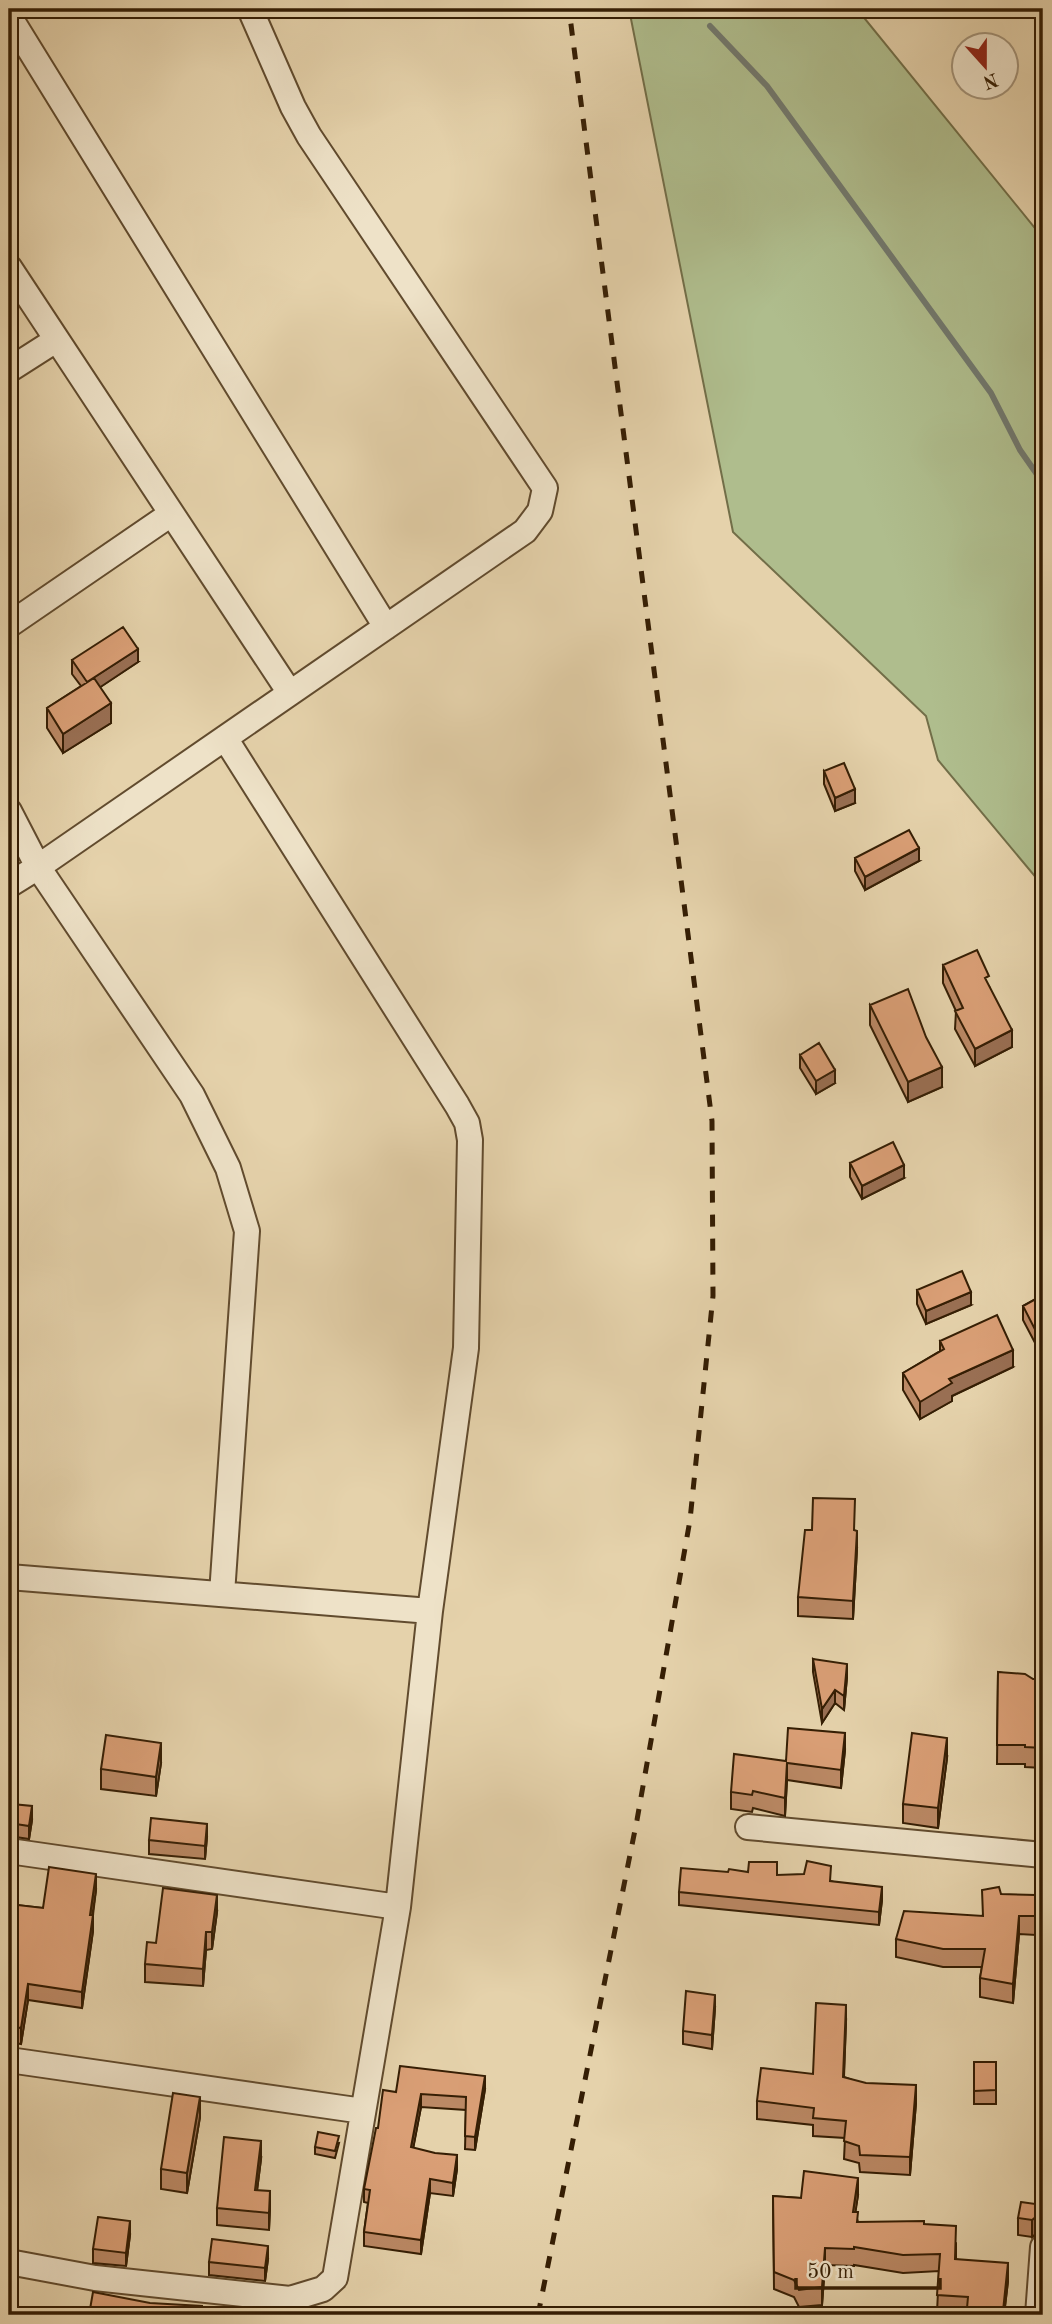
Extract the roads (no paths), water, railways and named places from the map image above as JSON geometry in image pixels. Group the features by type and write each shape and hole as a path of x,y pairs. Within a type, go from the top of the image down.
{"street":[{"path":"9,885 525,531 540,510 545,488 309,136 293,107 250,9"},
{"path":"9,16 386,627"},
{"path":"9,267 290,693"},
{"path":"9,370 56,340"},
{"path":"9,625 172,514"},
{"path":"9,2262 95,2278 290,2299 323,2289 335,2278 398,1907 430,1611 466,1348 470,1140 467,1123 225,737"},
{"path":"9,811 38,867 192,1095 228,1168 247,1231 222,1594"},
{"path":"9,1577 430,1611"},
{"path":"747,1828 1043,1855"},
{"path":"9,1851 398,1907"},
{"path":"9,2060 363,2111"},
{"path":"1038,2315 1043,2247"}],"waterway":[{"path":"710,26 767,86 991,393 1020,450 1043,483"}],"railway":[{"path":"538,2315 637,1820 690,1520 713,1296 712,1121 569,9"}]}
